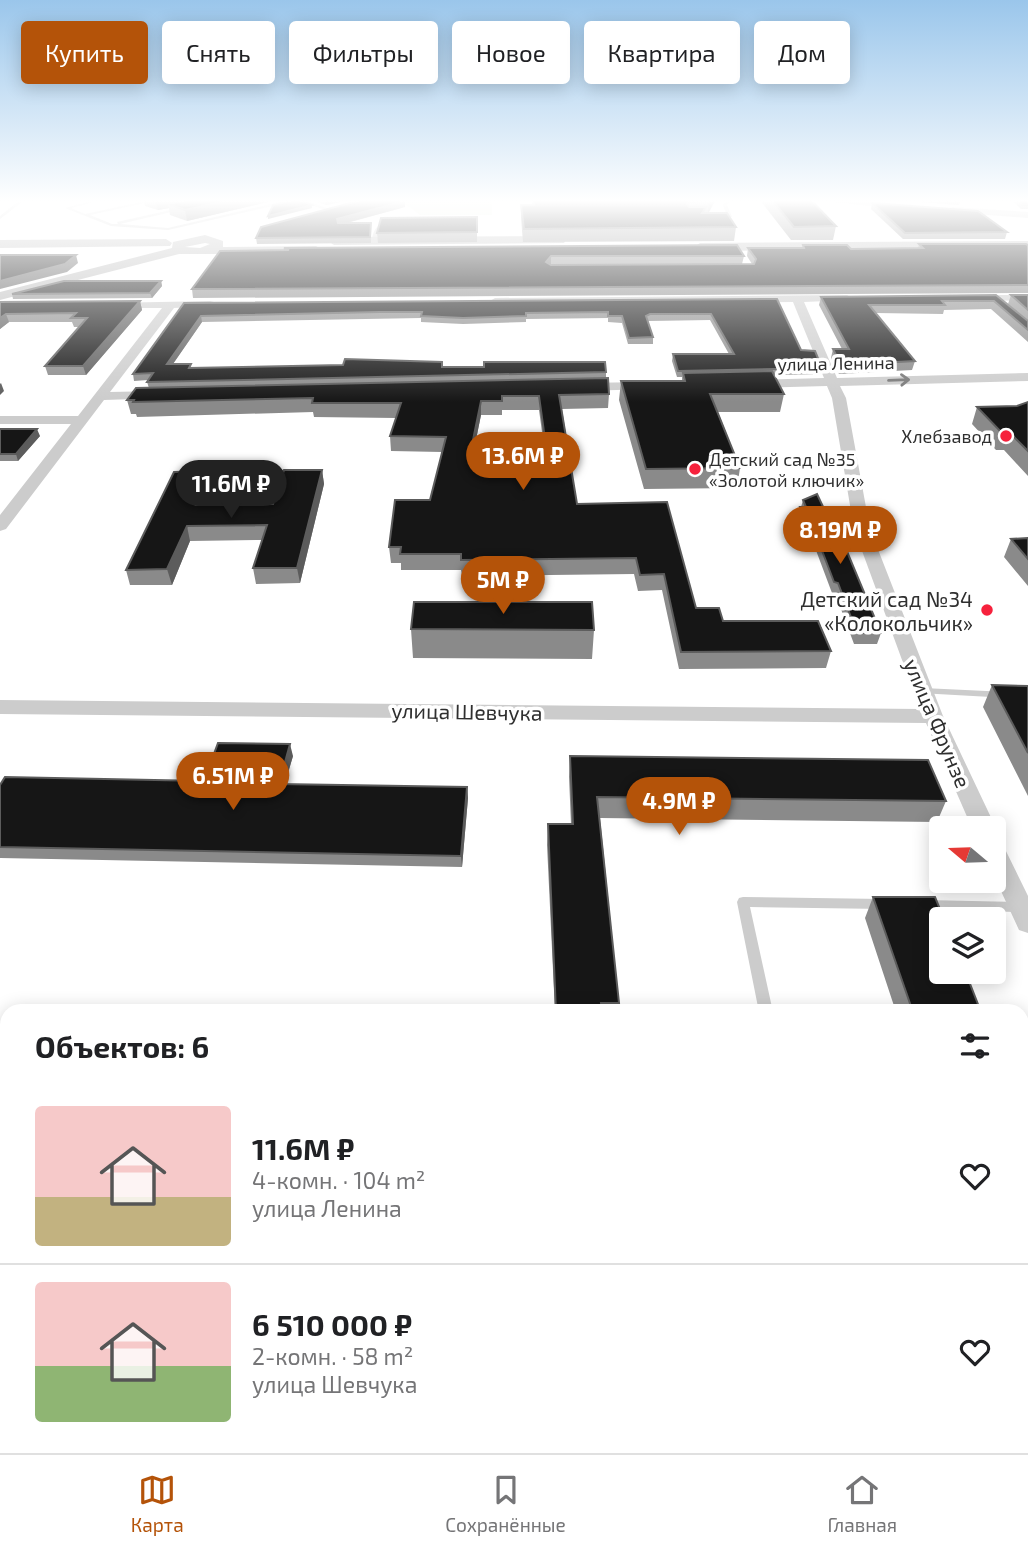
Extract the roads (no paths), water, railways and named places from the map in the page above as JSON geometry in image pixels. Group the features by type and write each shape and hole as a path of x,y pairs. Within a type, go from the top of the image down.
{"street":[{"path":"0,296 107,267"},
{"name":"улица Фрунзе","path":"797,298 830,382 839,398 862,529 933,716 979,816"},
{"path":"476,302 863,298"},
{"path":"955,298 999,301 1028,298"},
{"path":"105,305 226,304"},
{"path":"0,305 13,305"},
{"path":"0,526 170,305"},
{"name":"улица Ленина","path":"734,384 1028,377"},
{"path":"568,387 665,385"},
{"path":"100,396 169,395"},
{"path":"0,420 81,420"},
{"name":"улица Шевчука","path":"0,707 933,716"},
{"path":"1006,875 1025,915"}],"lane":[{"path":"923,691 1028,696"},
{"path":"764,1004 743,902 903,905 1025,915"}],"place":[{"name":"Хлебзавод","path":"1006,436"},
{"name":"Детский сад №35 «Золотой ключик»","path":"695,469"},
{"name":"Детский сад №34 «Колокольчик»","path":"987,610"}]}
